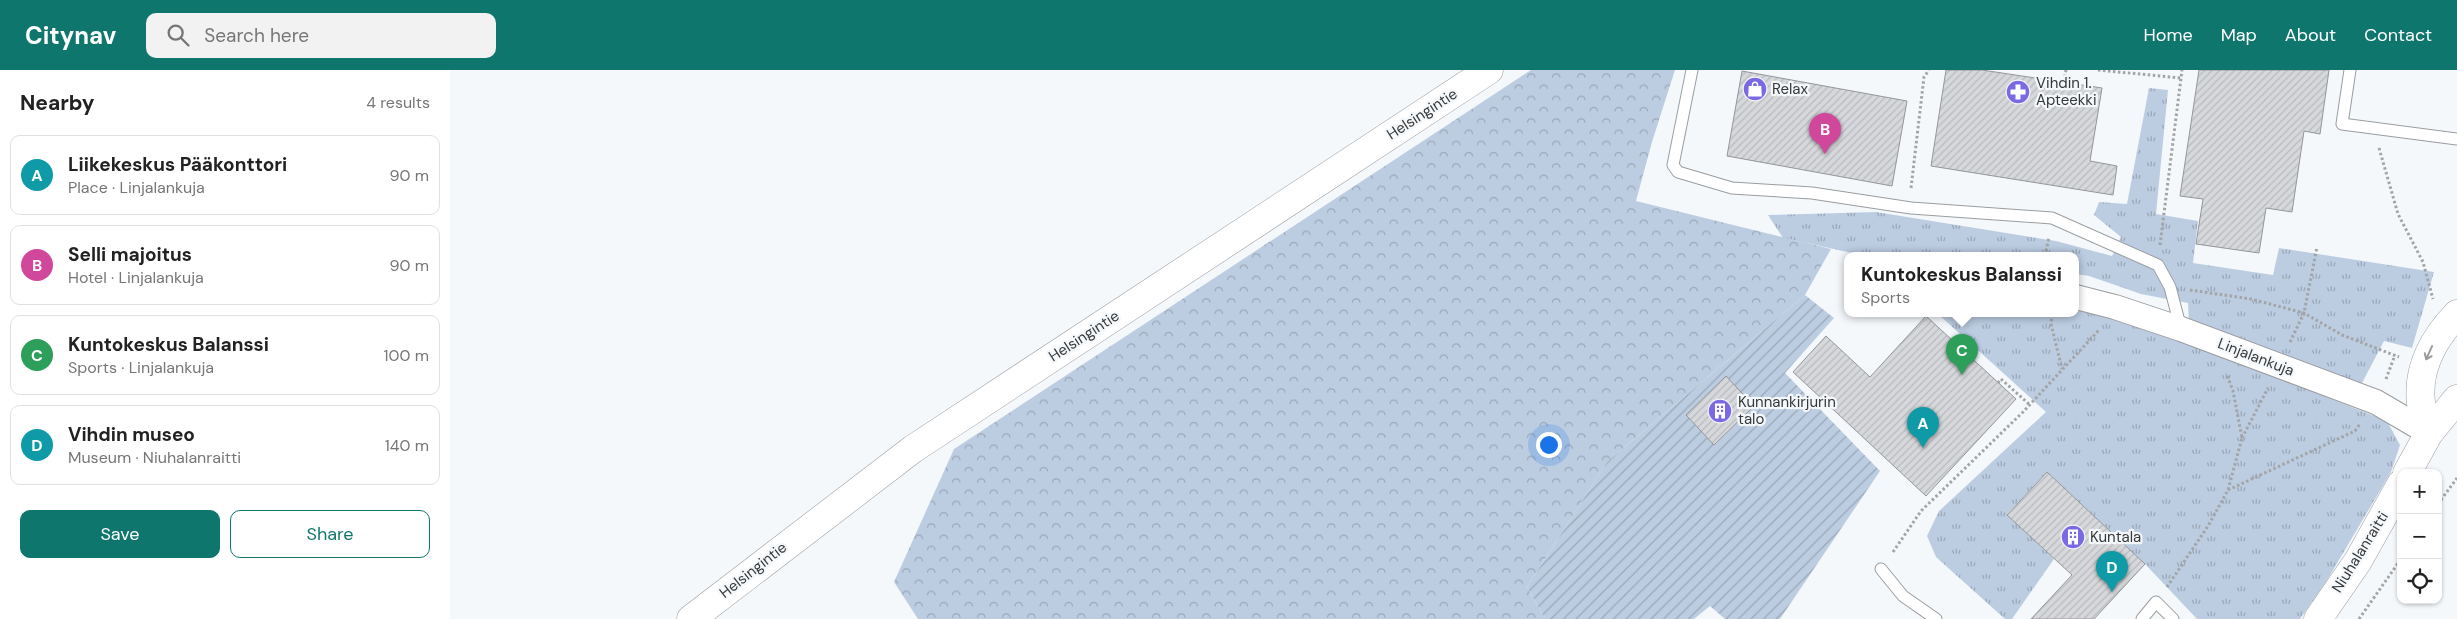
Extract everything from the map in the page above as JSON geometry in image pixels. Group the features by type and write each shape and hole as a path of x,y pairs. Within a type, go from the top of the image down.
{"street":[{"name":"Helsingintie","path":"691,619 912,449 1489,70"},
{"name":"Linjalankuja","path":"2079,299 2115,307 2182,329 2376,402 2429,433"},
{"path":"2429,433 2421,402 2424,366 2446,310"},
{"path":"2409,469 2429,433 2457,399"},
{"name":"Niuhalanraitti","path":"2318,619 2358,561 2397,491"}],"lane":[{"path":"1692,70 1673,165 1678,172 1732,188 1812,193 1911,208 2052,218 2158,265 2170,287 2182,329"},
{"path":"2350,70 2342,124 2457,139"},
{"path":"1881,569 1903,596 1936,619"},
{"path":"2142,619 2156,602 2173,619"}],"path":[{"path":"1911,181 1924,77 1929,70"},
{"path":"2064,82 2066,70"},
{"path":"2098,70 2181,78"},
{"path":"2158,265 2182,70"},
{"path":"2373,128 2398,214 2446,310"},
{"path":"2304,313 2317,247"},
{"path":"2170,287 2251,299 2304,313 2342,335 2424,366"},
{"path":"1881,569 1921,511 2030,405 2098,331 2115,307"},
{"path":"2052,317 2051,324 2062,370"},
{"path":"2156,602 2208,526 2228,490 2242,438 2233,391 2215,342"},
{"path":"2228,490 2355,431 2376,402 2395,356"},
{"path":"1998,383 2001,379 2030,405"},
{"path":"2442,499 2457,478"},
{"path":"2359,619 2397,565"}],"green space":[{"path":"1531,70 1675,70 1636,201 1831,249 1805,295 1607,462 1527,587 1545,619 918,619 894,582 954,449"},
{"path":"2149,88 2168,90 2156,214 2198,221 2193,263 2273,275 2279,248 2434,272 2412,348 2384,341 2361,385 2189,325 2188,303 2141,294 2089,276 2079,274 2079,252 1848,252 1783,238 1768,215 1876,212 2056,241 2112,256 2121,237 2094,215 2099,202 2127,204"},
{"path":"1805,295 1834,318 1785,373 1880,471 1780,619 1725,619 1710,606 1694,619 1545,619 1527,587 1607,462"},
{"path":"2079,306 2140,324 2387,421 2400,445 2391,472 2326,582 2300,619 2197,619 2145,564 2047,472 2007,514 2054,559 2012,619 2005,619 1936,557 1927,536 1939,511 2046,412 1941,317 2079,317"}],"building":[{"path":"1946,70 1982,70 2102,88 2090,161 2117,166 2113,195 1931,166"},
{"path":"2199,70 2329,70 2320,134 2304,131 2292,212 2266,208 2259,253 2196,244 2203,199 2180,196"},
{"path":"1742,71 1907,101 1892,186 1727,156"},
{"path":"1927,317 2016,399 1926,496 1793,372 1826,336 1870,377"},
{"name":"Kunnankirjurin talo","path":"1726,376 1754,406 1714,445 1686,415"},
{"name":"Kuntala","path":"2047,472 2145,564 2094,619 2031,619 2072,575 2007,515"}],"place":[{"name":"Relax","path":"1755,89"},
{"name":"Vihdin 1. Apteekki","path":"2018,92"},
{"name":"Selli majoitus","path":"1825,154"},
{"name":"Kuntokeskus Balanssi","path":"1962,375"},
{"name":"Kunnankirjurin talo","path":"1720,411"},
{"name":"Liikekeskus Pääkonttori","path":"1923,448"},
{"name":"Kuntala","path":"2073,537"},
{"name":"Vihdin museo","path":"2112,592"}]}
